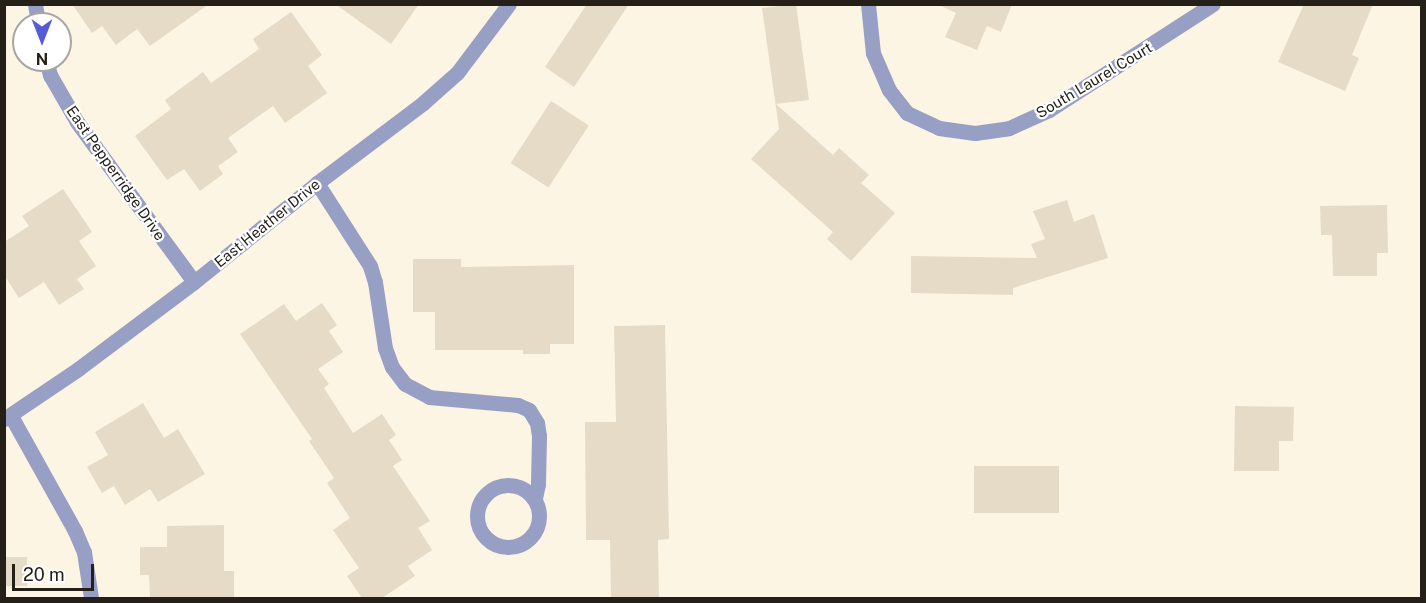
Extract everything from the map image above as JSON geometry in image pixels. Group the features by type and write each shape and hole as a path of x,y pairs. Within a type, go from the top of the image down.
{"street":[{"name":"East Heather Drive","path":"8,418 194,282 317,183 423,103 458,73 509,4"},
{"name":"South Laurel Court","path":"868,4 873,53 889,90 907,112 939,128 975,133 1009,128 1049,110 1213,4"},
{"name":"East Pepperridge Drive","path":"49,72 77,122 194,282"},
{"path":"317,183 369,266 375,282 385,348 392,367 405,384 429,397 518,405 529,410 537,423 538,484 535,498 540,520 536,531 529,540 507,548 486,538 477,518 484,496 504,485 516,485 535,498"},
{"path":"8,418 75,531 84,552 91,598"}],"building":[{"path":"72,4 209,4 150,46 137,29 116,45 102,26 92,33"},
{"path":"335,4 419,4 391,44"},
{"path":"587,4 629,4 574,87 545,67"},
{"path":"796,4 809,100 776,104 833,155 839,148 869,175 861,183 895,213 851,261 827,239 833,232 751,159 779,129 762,8"},
{"path":"937,4 1012,4 1001,32 987,26 977,50 945,37 956,13"},
{"path":"1304,4 1373,4 1352,55 1359,58 1345,91 1278,62"},
{"path":"291,12 322,55 308,66 327,93 285,123 273,106 228,138 238,152 218,166 223,174 200,191 184,169 167,180 135,136 171,109 165,100 203,72 211,83 259,49 253,39"},
{"path":"551,101 589,126 548,188 511,163"},
{"path":"63,189 92,232 79,241 96,266 77,279 84,289 59,305 44,282 19,298 4,275 4,242 29,226 22,216"},
{"path":"1067,200 1074,222 1094,214 1108,258 1013,288 1013,295 911,293 911,256 1037,258 1031,244 1045,239 1033,211"},
{"path":"1387,205 1388,253 1377,253 1377,276 1333,276 1332,235 1321,235 1320,206"},
{"path":"413,259 461,259 461,267 574,265 574,344 550,344 550,354 523,354 523,350 435,350 435,312 413,312"},
{"path":"322,303 337,325 329,331 343,352 318,369 329,384 324,388 353,433 382,414 396,435 389,440 402,460 393,466 430,521 418,528 432,550 408,566 415,576 382,598 362,598 347,576 359,568 333,530 350,518 327,483 334,478 309,441 312,439 240,334 284,304 296,321"},
{"path":"665,325 669,539 658,540 659,598 611,598 610,540 586,540 585,422 616,422 614,326"},
{"path":"143,403 164,438 178,429 205,474 158,502 150,489 125,505 114,486 102,493 87,467 108,455 95,432"},
{"path":"1235,406 1294,407 1293,441 1279,441 1279,471 1234,471"},
{"path":"974,466 1059,466 1059,513 974,513"},
{"path":"224,525 224,571 234,571 234,598 150,598 149,575 140,575 140,547 167,547 167,526"},
{"path":"4,557 27,557 27,586 4,586"}]}
